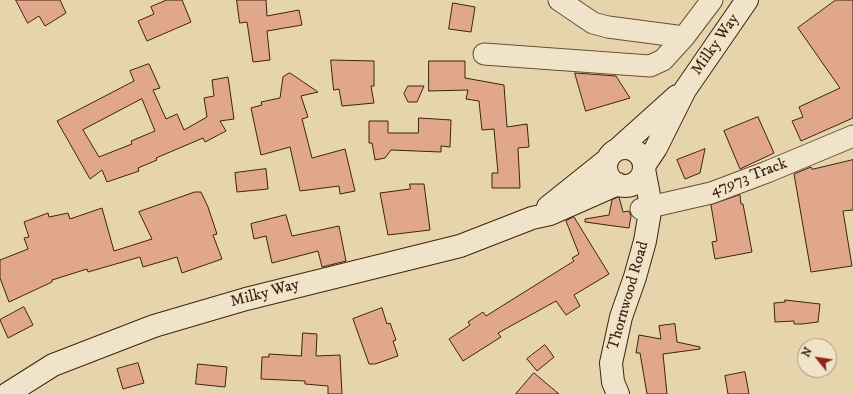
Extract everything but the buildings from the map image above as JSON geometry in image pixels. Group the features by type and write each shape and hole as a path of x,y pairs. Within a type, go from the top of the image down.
{"street":[{"path":"559,0 593,23 608,27 684,37"},
{"path":"484,54 650,66 663,60 684,37 712,0"},
{"name":"Milky Way","path":"644,167 656,148 685,90 747,0"},
{"name":"Milky Way","path":"532,218 613,154 640,128 685,90"},
{"name":"47973 Track","path":"647,212 711,193 767,172 853,136"},
{"path":"620,185 630,185 636,182 644,167 638,153 632,149 613,154 607,166 608,174 612,180 620,185 647,212"},
{"name":"Thornwood Road","path":"618,394 613,382 611,363 621,317 635,277 647,212 644,167"},
{"name":"Milky Way","path":"7,394 53,364 154,326 246,299 460,246 532,218 550,214 620,185"}]}
